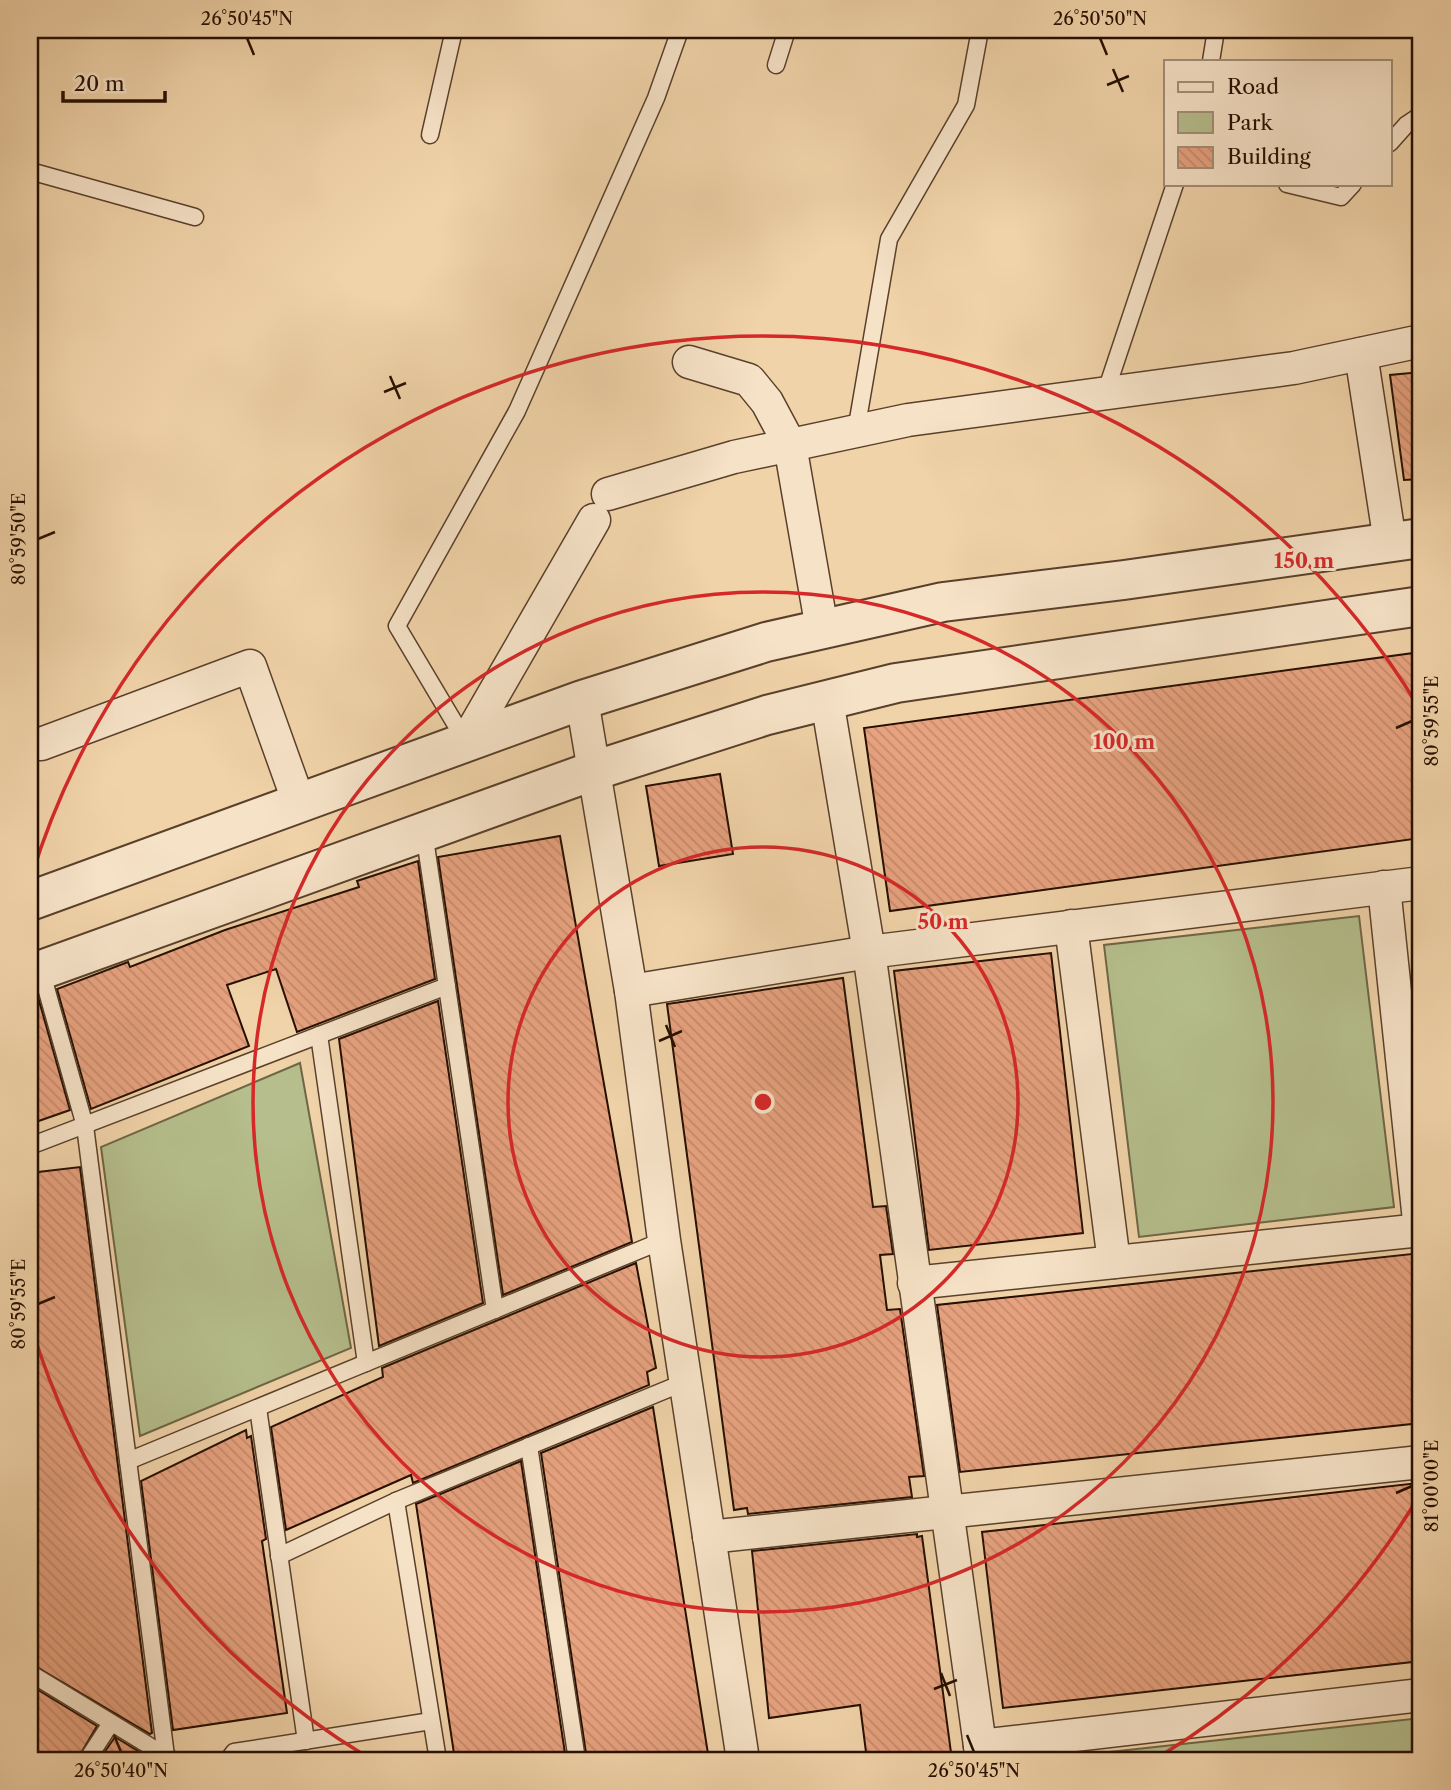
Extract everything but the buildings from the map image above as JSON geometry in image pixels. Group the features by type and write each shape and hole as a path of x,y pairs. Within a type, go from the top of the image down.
{"street":[{"path":"466,742 601,507 734,457 908,420 1294,368 1421,341"},
{"path":"30,901 582,700 766,642 943,602 1406,540 1362,354"},
{"path":"689,362 749,380 767,402 790,445 822,629"},
{"path":"35,972 593,771 767,715 896,683 1421,606"},
{"path":"30,741 41,744 250,666 299,803"},
{"path":"582,700 631,990 664,1240 743,1760"},
{"path":"827,700 869,952 981,1753 1421,1695"},
{"path":"631,990 869,952 1421,883"},
{"path":"914,1283 1421,1230 1384,887"},
{"path":"1071,926 1114,1262"},
{"path":"709,1537 1421,1462"}],"lane":[{"path":"430,135 454,30"},
{"path":"466,742 397,626 517,411 656,98 680,30"},
{"path":"776,65 787,30"},
{"path":"856,431 889,239 966,105 980,30"},
{"path":"1211,60 1216,30"},
{"path":"1392,141 1406,125 1421,115"},
{"path":"30,171 195,217"},
{"path":"1105,394 1174,186"},
{"path":"1295,186 1341,197 1351,186"},
{"path":"424,832 495,1310"},
{"path":"35,972 85,1126 169,1758"},
{"path":"30,1146 447,986"},
{"path":"318,1035 366,1363"},
{"path":"128,1461 664,1240"},
{"path":"279,1556 396,1501 685,1382"},
{"path":"258,1408 306,1741"},
{"path":"529,1447 576,1760"},
{"path":"396,1501 438,1760"},
{"path":"30,1673 169,1758"},
{"path":"228,1760 234,1752 431,1721"},
{"path":"87,1760 111,1723"}],"green space":[{"path":"1359,916 1394,1207 1139,1237 1104,945"},
{"path":"300,1063 351,1348 140,1436 101,1147"},
{"path":"1421,1718 1421,1760 1036,1760"}]}
